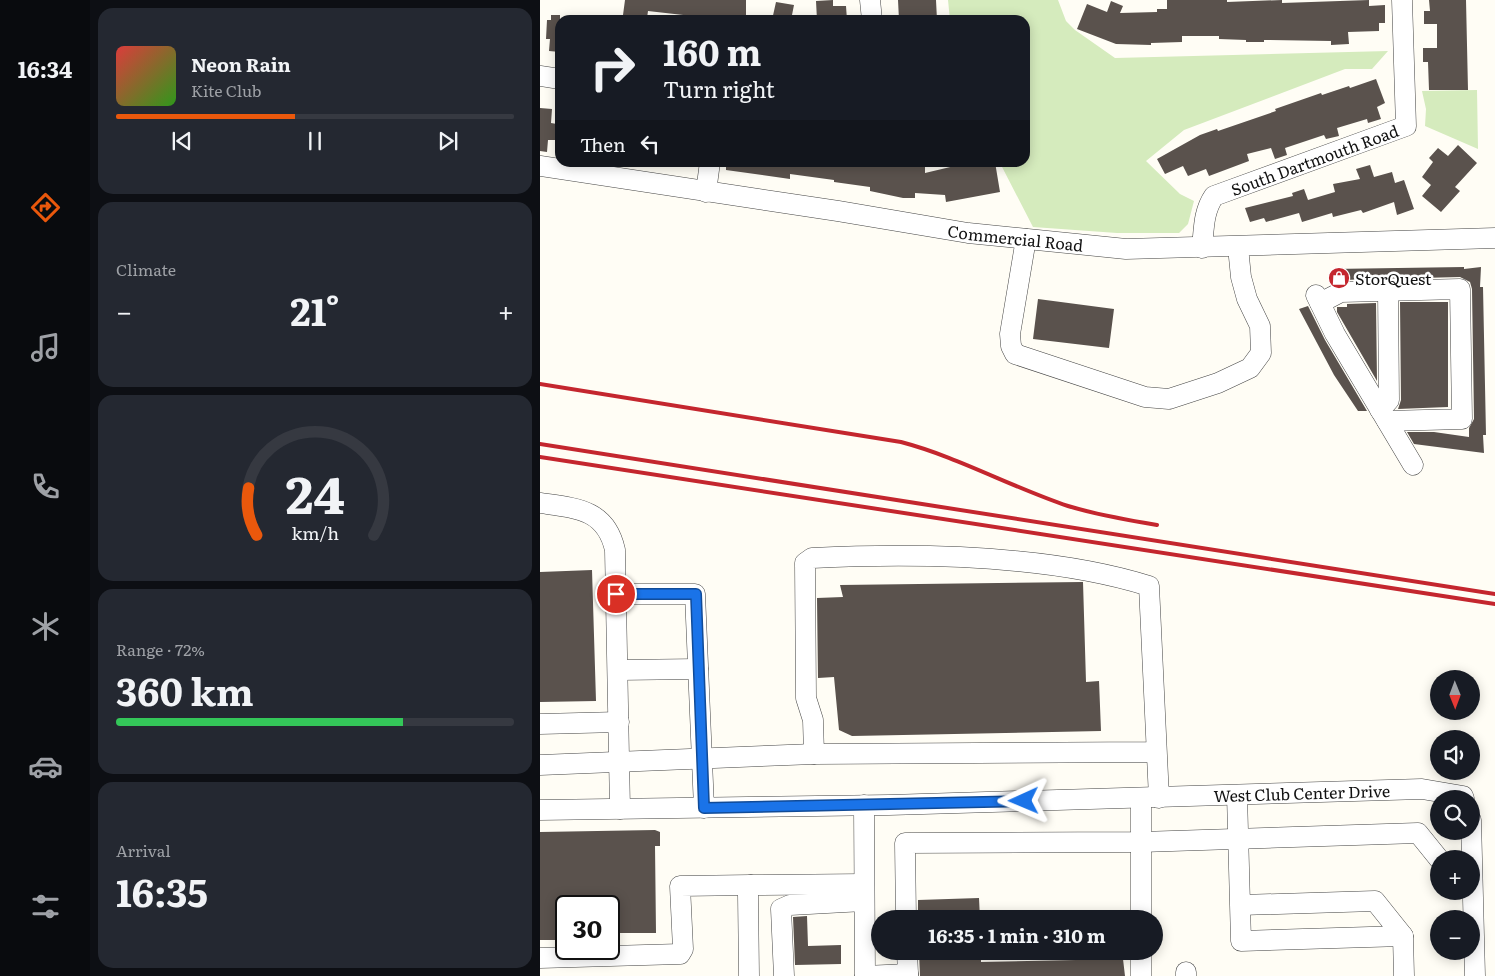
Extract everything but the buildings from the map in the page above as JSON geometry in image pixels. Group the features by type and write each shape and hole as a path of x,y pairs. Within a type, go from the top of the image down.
{"street":[{"path":"870,0 872,15"},
{"name":"South Dartmouth Road","path":"1202,248 1207,206 1214,196 1406,126 1402,0"},
{"path":"540,76 555,78"},
{"name":"Commercial Road","path":"540,166 968,233 1126,249 1495,238"},
{"path":"706,192 709,167"},
{"path":"1026,239 1010,334 1010,346 1015,354 1145,397 1169,399 1218,383 1250,368 1261,353 1260,326 1247,299 1241,277 1238,247"},
{"path":"1383,415 1462,419 1460,289 1341,292 1318,299 1336,334 1383,415 1414,465"},
{"path":"1383,415 1389,400 1388,291"},
{"path":"540,503 580,509 601,521 609,529 614,550 616,594 620,809"},
{"path":"814,754 813,720 806,698 805,563 812,558 866,555 1006,560 1116,576 1149,586 1156,752 1150,798 1141,842 1141,910"},
{"path":"616,594 696,594 704,808"},
{"path":"618,670 698,669"},
{"path":"540,724 619,722"},
{"path":"540,765 814,754 1156,752"},
{"name":"West Club Center Drive","path":"540,810 864,805 1422,789 1430,791"},
{"path":"1237,795 1241,941 1403,936"},
{"path":"864,805 865,976 908,975 907,960"},
{"path":"906,910 905,844 1141,842 1239,837 1418,833 1432,850"},
{"path":"540,958 680,954 683,949 680,886 751,885 864,893"},
{"path":"750,976 748,894 751,885"},
{"path":"784,976 781,909 790,905 864,893"},
{"path":"1469,900 1475,976"},
{"path":"1241,906 1375,901 1403,936 1404,976"},
{"path":"1141,960 1141,976"}],"green space":[{"path":"948,0 1058,0 1066,21 1075,30 1115,58 1388,51 1372,69 1345,69 1184,130 1146,161 1180,194 1194,201 1188,224 1179,233 1117,233 1033,227 1002,167 1030,167 1030,15 950,15"},
{"path":"1477,90 1478,149 1425,126 1426,109 1422,91"}],"railway":[{"path":"540,384 901,442 964,464 1068,506 1101,515 1157,525"},
{"path":"540,444 1495,594"},
{"path":"540,457 1495,604"}],"place":[{"name":"StorQuest","path":"1339,278"}],"route":[{"path":"616,594 696,594 701,778 704,808 1024,801"}]}
